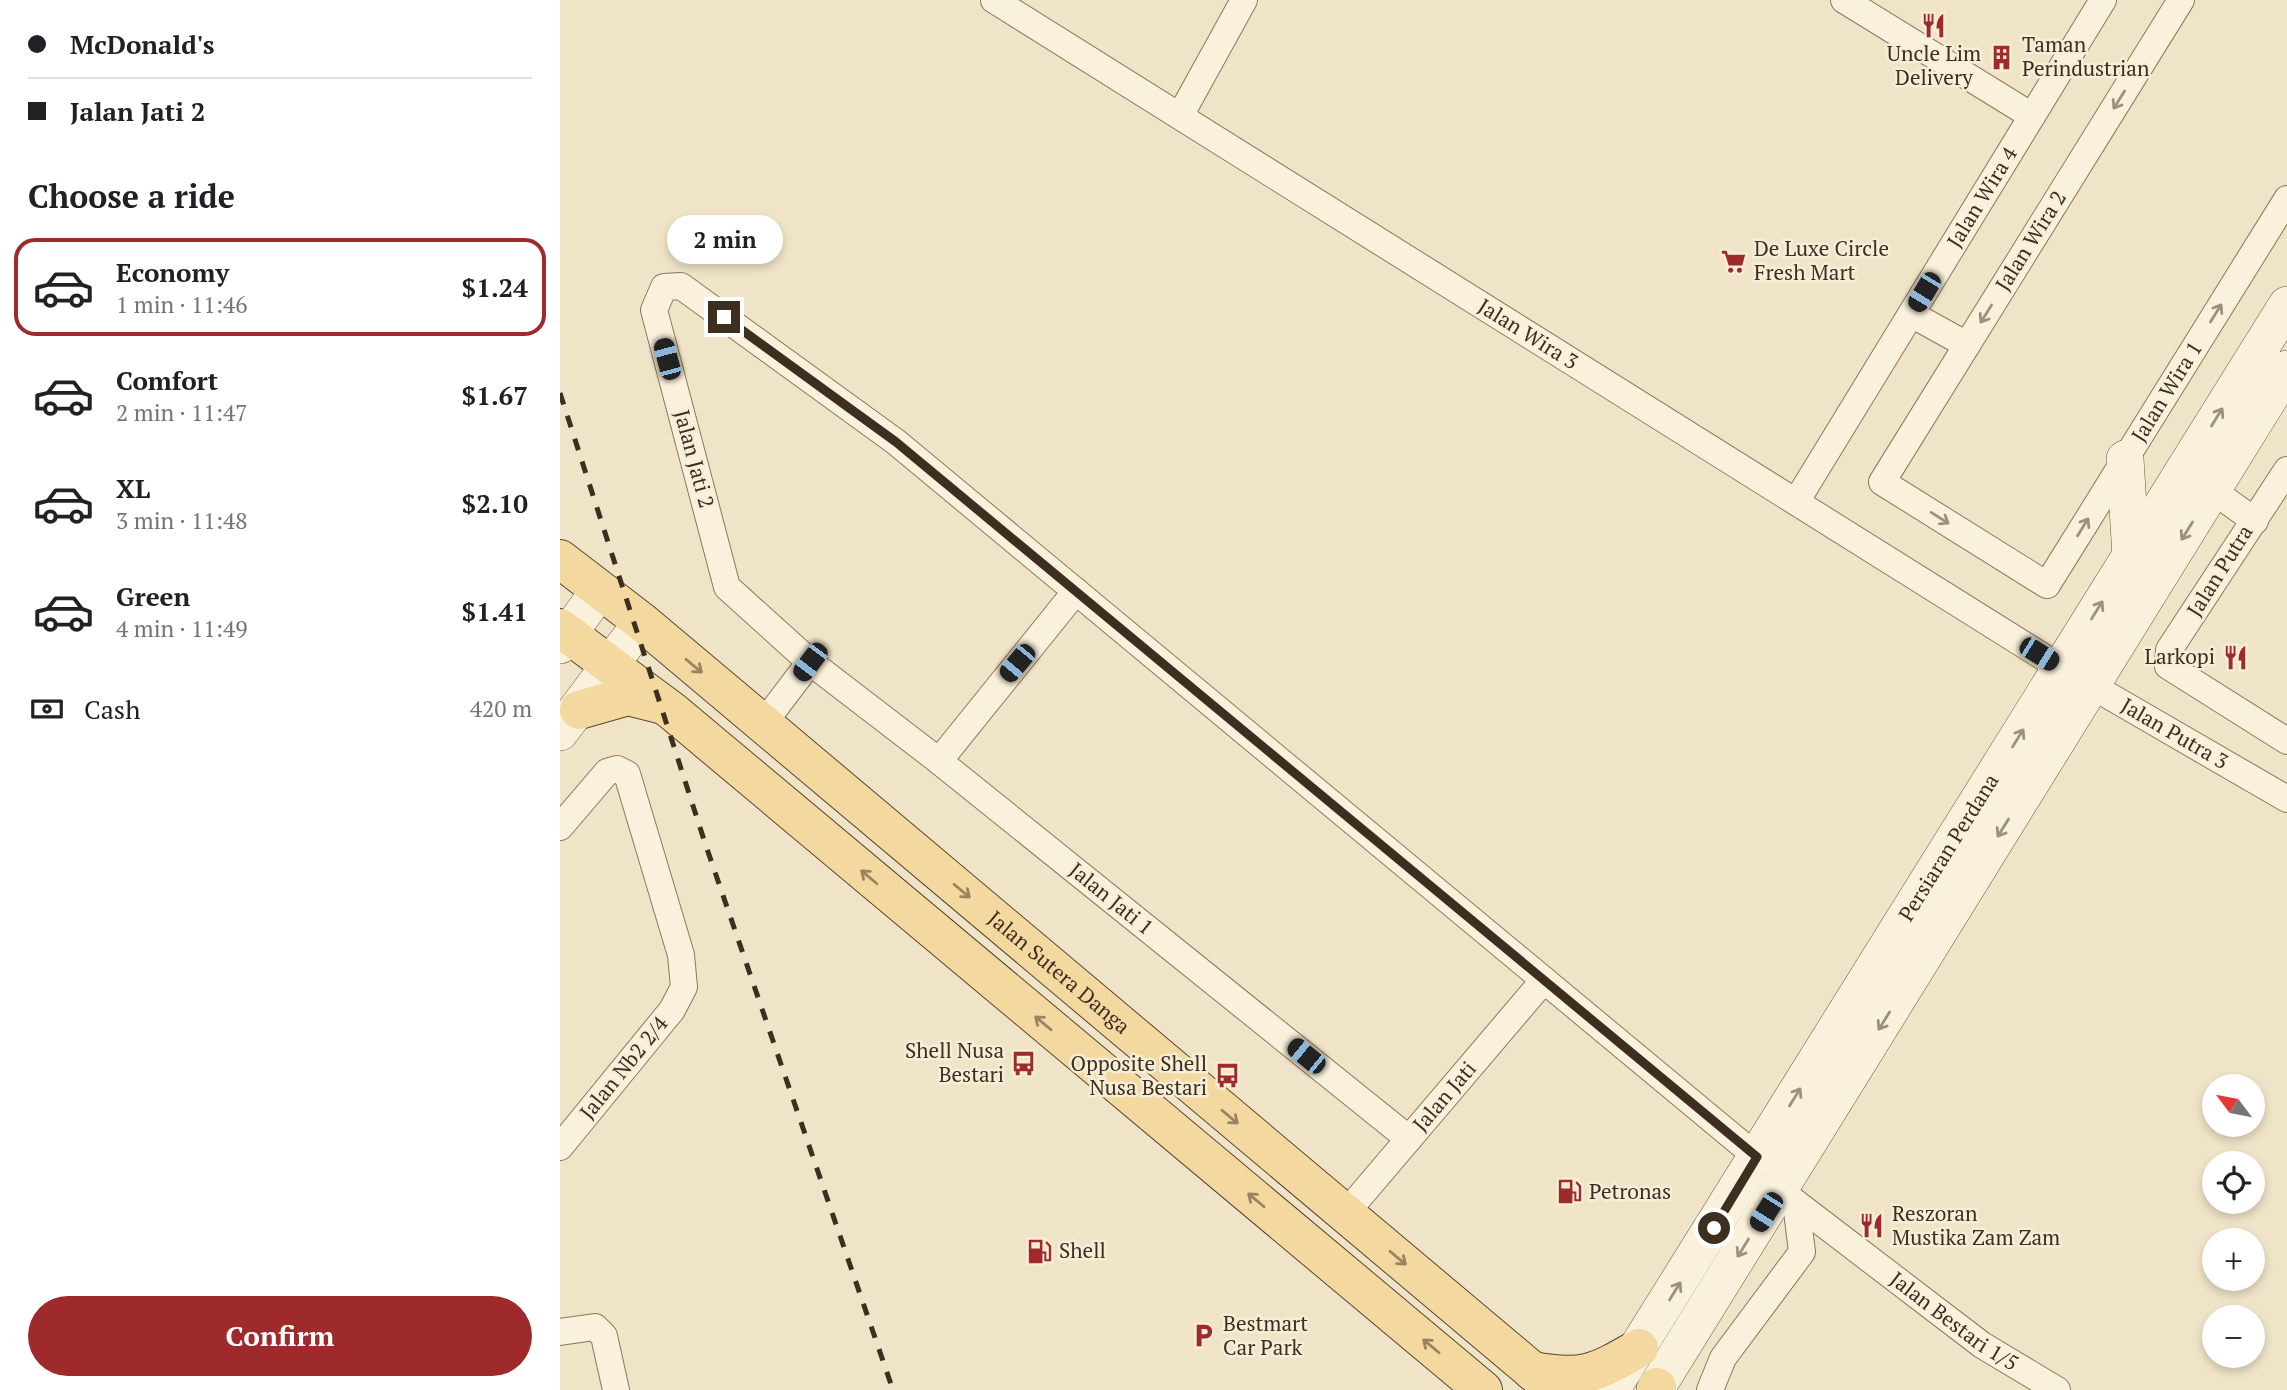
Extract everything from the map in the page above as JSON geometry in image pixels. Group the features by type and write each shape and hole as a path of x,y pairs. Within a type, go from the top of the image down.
{"main road":[{"name":"Persiaran Perdana","path":"1656,1389 1788,1196 2076,677 2131,556 2287,305"},
{"name":"Persiaran Perdana","path":"1611,1390 1757,1157 2076,677 2212,490 2287,369"},
{"path":"2126,459 2131,556"},
{"name":"Jalan Sutera Danga","path":"560,559 642,622 1543,1380"},
{"path":"600,590 563,636 610,665 666,706 1483,1390"},
{"path":"569,721 642,622"},
{"path":"569,721 628,696 666,706"},
{"path":"1543,1380 1568,1378 1602,1370 1639,1348"}],"street":[{"name":"Jalan Wira 3","path":"994,0 2076,677"},
{"path":"1180,116 1244,0"},
{"path":"1844,0 2032,116"},
{"name":"Jalan Wira 4","path":"1796,502 2102,0"},
{"name":"Jalan Wira 2","path":"2047,585 1882,482 2181,0"},
{"name":"Jalan Wira 1","path":"2047,585 2287,199"},
{"name":"Jalan Jati 2","path":"810,662 727,587 654,310 663,287 681,286 896,442 1757,1157"},
{"path":"1911,314 1967,345"},
{"path":"2255,521 2287,470"},
{"name":"Jalan Putra","path":"2212,490 2255,521 2169,650 2168,666 2287,741"},
{"path":"939,761 1076,592"},
{"path":"763,724 810,662"},
{"name":"Jalan Jati 1","path":"810,662 939,761 1409,1139"},
{"name":"Jalan Putra 3","path":"2076,677 2287,799"},
{"name":"Jalan Nb2 2/4","path":"560,827 607,772 617,769 627,774 681,955 684,987 671,1010 560,1147"},
{"name":"Jalan Jati","path":"1345,1214 1544,980"},
{"path":"1788,1196 1802,1252"},
{"name":"Jalan Bestari 1/5","path":"1788,1196 1982,1345 2057,1390"},
{"path":"1710,1390 1723,1357 1802,1252 1821,1248 1854,1247"},
{"path":"560,1332 595,1326 604,1336 616,1390"}],"railway":[{"path":"560,393 705,843 893,1390"}],"place":[{"name":"Uncle Lim Delivery","path":"1934,25"},
{"name":"Taman Perindustrian","path":"2002,57"},
{"name":"De Luxe Circle Fresh Mart","path":"1734,261"},
{"name":"Larkopi","path":"2235,657"},
{"name":"Shell Nusa Bestari","path":"1024,1063"},
{"name":"Opposite Shell Nusa Bestari","path":"1227,1076"},
{"name":"Petronas","path":"1569,1192"},
{"name":"Reszoran Mustika Zam Zam","path":"1872,1226"},
{"name":"Shell","path":"1039,1251"},
{"name":"Bestmart Car Park","path":"1203,1336"}],"route":[{"path":"724,317 896,442 1757,1157 1714,1228"}]}
